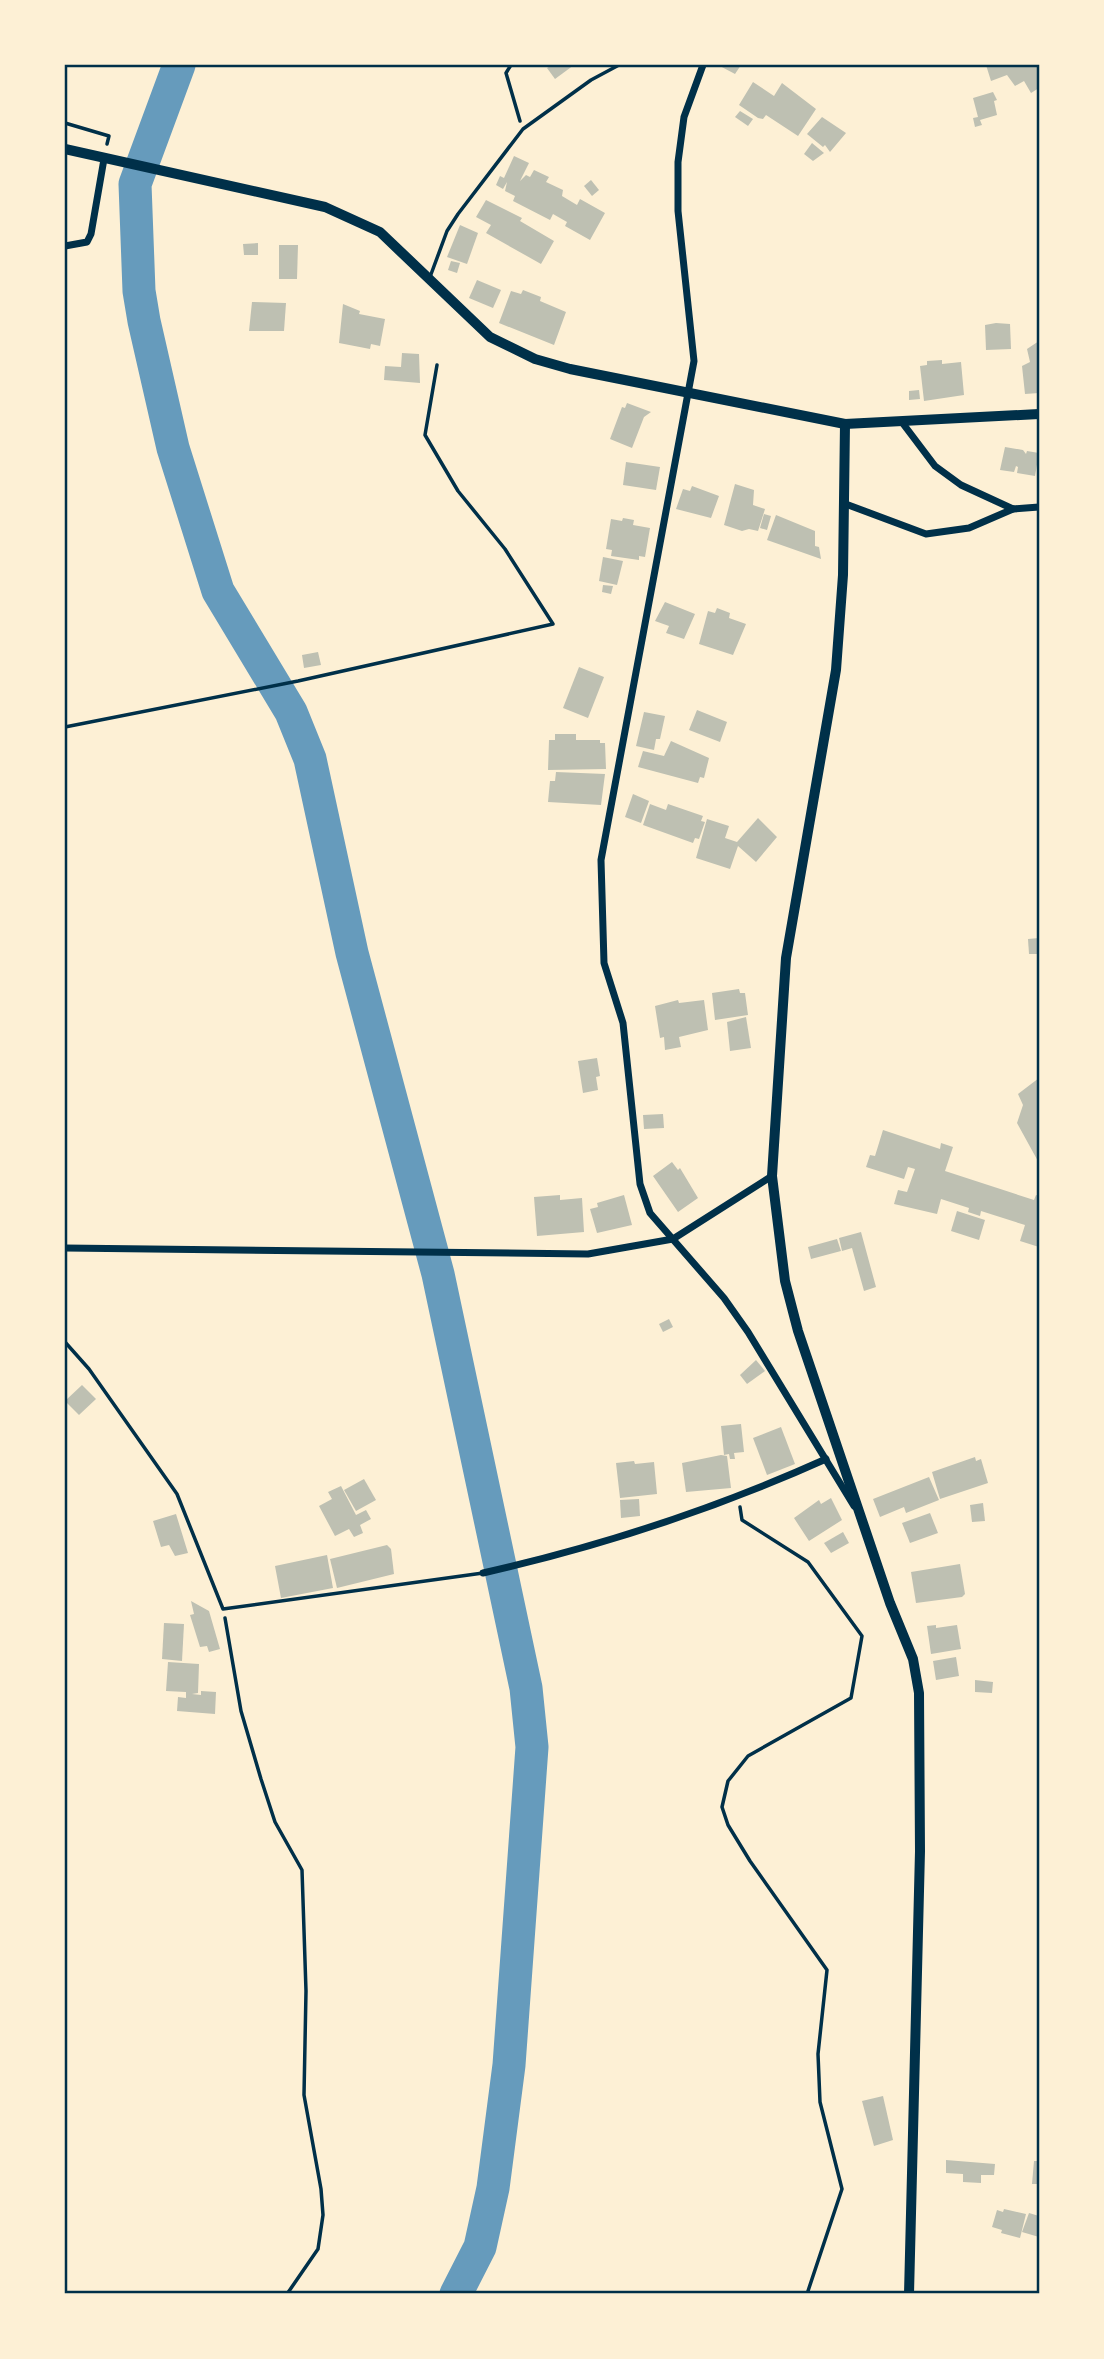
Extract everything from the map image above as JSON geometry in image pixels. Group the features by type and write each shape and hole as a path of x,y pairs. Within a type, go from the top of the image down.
{"street":[{"path":"703,65 684,117 678,162 678,211 693,331 694,361 601,860 604,963 623,1023 640,1184 650,1213 748,1332 859,1513"},
{"path":"65,149 342,213 380,232 430,276 474,323 508,348 570,369 845,424 1039,414"},
{"path":"65,246 87,243 91,234 104,159"},
{"path":"901,421 935,466 961,485 1013,509"},
{"path":"845,424 843,575 836,670 786,958 772,1176 785,1281 827,1424 890,1603 914,1659 919,1693 920,1851 909,2294"},
{"path":"843,503 926,534 969,528 1013,509 1039,507"},
{"path":"65,1248 588,1254 673,1239 772,1176"},
{"path":"483,1573 602,1544 738,1498 826,1460"}],"lane":[{"path":"430,276 447,231 523,129 591,80 619,65"},
{"path":"673,65 689,65"},
{"path":"65,1342 89,1370 177,1494 223,1609 483,1573"}],"path":[{"path":"511,65 506,73 523,129"},
{"path":"65,123 109,136 104,159"},
{"path":"65,727 298,681 553,624 505,549 458,491 425,435 436,365"},
{"path":"738,1498 742,1520 808,1562 862,1636 851,1698 748,1756 728,1781 722,1807 728,1825 750,1861 827,1970 818,2054 820,2102 842,2189 807,2294"},
{"path":"223,1609 241,1711 261,1779 275,1822 302,1870 306,1991 304,2095 323,2215 318,2249 287,2294"}],"building":[{"path":"552,65 574,65 555,79 547,68"},
{"path":"718,65 741,65 735,74"},
{"path":"986,65 1039,65 1039,88 1031,93 1024,81 1015,86 1007,75 991,81"},
{"path":"753,82 774,96 782,83 816,109 798,136 766,115 763,119 758,118 739,105"},
{"path":"993,92 997,100 994,101 997,115 980,120 982,125 975,127 973,118 978,117 973,98"},
{"path":"740,111 753,119 748,126 735,117"},
{"path":"822,117 846,133 830,152 825,145 823,147 807,134"},
{"path":"812,143 824,153 813,161 804,154"},
{"path":"514,156 529,163 520,181 526,175 530,177 534,170 549,177 546,182 563,190 562,196 577,205 580,199 605,213 590,240 565,226 567,222 553,214 550,220 513,201 515,196 505,191 507,182 503,189 496,185 500,176 504,178"},
{"path":"591,180 599,190 592,196 584,186"},
{"path":"486,200 522,218 520,221 554,241 541,264 486,233 491,225 476,217"},
{"path":"460,225 478,233 467,264 447,257"},
{"path":"258,243 258,255 244,255 243,244"},
{"path":"279,245 298,245 297,279 279,279"},
{"path":"451,261 460,263 457,273 448,270"},
{"path":"477,280 501,290 493,308 469,298"},
{"path":"523,290 566,312 554,345 499,323 511,291 521,294"},
{"path":"252,302 286,303 284,331 249,331"},
{"path":"343,304 360,311 359,314 385,319 380,346 371,344 370,349 339,343"},
{"path":"1010,324 1011,349 986,350 985,325"},
{"path":"1039,341 1039,393 1025,394 1022,366 1030,362 1027,349"},
{"path":"402,353 419,354 420,383 384,380 385,366 401,367"},
{"path":"942,360 942,364 961,362 964,395 924,401 920,366 927,365 927,361"},
{"path":"919,390 920,399 909,400 909,391"},
{"path":"627,403 651,412 644,417 632,448 610,439 622,407 625,408"},
{"path":"1005,447 1023,450 1026,454 1027,451 1039,453 1035,476 1017,473 1016,466 1014,472 1000,470"},
{"path":"626,462 660,467 656,490 623,485"},
{"path":"735,484 754,490 753,505 765,509 758,531 742,531 724,525"},
{"path":"692,486 719,496 711,518 676,509 683,489 690,491"},
{"path":"764,514 771,516 767,530 760,528"},
{"path":"776,515 815,531 815,546 819,547 821,559 767,540"},
{"path":"623,518 634,520 633,525 650,528 645,557 639,556 639,560 611,556 612,550 606,549 611,519 622,521"},
{"path":"603,557 623,561 617,585 599,581"},
{"path":"603,585 613,586 611,594 602,592"},
{"path":"665,602 695,614 684,639 666,633 669,626 655,621"},
{"path":"717,608 730,613 729,618 746,624 733,655 699,644 708,611 715,613"},
{"path":"318,652 321,665 304,668 302,655"},
{"path":"579,667 604,677 588,718 563,708"},
{"path":"697,710 727,722 720,742 689,730"},
{"path":"644,712 665,716 660,739 656,739 654,750 636,746"},
{"path":"555,734 576,734 576,740 600,740 600,743 605,743 606,769 548,770 549,740 555,740"},
{"path":"671,741 709,758 704,778 700,777 698,783 638,767 643,751 664,756"},
{"path":"556,772 605,774 601,805 548,802 550,781 555,781"},
{"path":"633,794 649,801 641,823 625,817"},
{"path":"650,804 666,810 668,804 703,816 701,821 705,822 699,839 695,838 693,843 643,825"},
{"path":"758,818 777,837 756,862 738,846 730,869 696,858 707,819 729,826 725,838 737,842"},
{"path":"1039,938 1039,954 1029,954 1028,939"},
{"path":"739,989 740,993 745,993 748,1015 715,1020 712,993"},
{"path":"678,1000 679,1003 704,1000 708,1030 679,1037 681,1047 665,1050 664,1037 660,1038 655,1006"},
{"path":"746,1017 751,1048 730,1051 727,1022"},
{"path":"597,1058 600,1076 596,1077 598,1090 583,1093 578,1061"},
{"path":"1039,1078 1039,1163 1017,1123 1023,1105 1018,1094"},
{"path":"663,1114 664,1128 644,1129 643,1115"},
{"path":"883,1130 940,1149 941,1143 953,1147 945,1171 1034,1200 1036,1195 1039,1196 1039,1247 1020,1241 1025,1225 981,1211 980,1216 968,1212 969,1208 941,1199 937,1214 894,1204 898,1190 907,1192 915,1169 908,1167 904,1179 866,1167 870,1155 875,1156"},
{"path":"672,1162 678,1170 680,1168 698,1198 678,1212 653,1176"},
{"path":"560,1195 560,1200 582,1198 584,1232 537,1236 534,1197"},
{"path":"624,1195 632,1225 597,1233 590,1209 598,1207 597,1203"},
{"path":"957,1211 985,1220 979,1240 951,1231"},
{"path":"861,1232 876,1287 864,1291 852,1248 842,1251 839,1238"},
{"path":"837,1239 841,1251 811,1259 808,1247"},
{"path":"669,1319 673,1327 663,1332 659,1324"},
{"path":"756,1360 765,1371 747,1384 740,1375"},
{"path":"82,1385 96,1399 79,1415 65,1401"},
{"path":"741,1424 744,1452 734,1453 735,1459 730,1459 729,1454 724,1455 721,1426"},
{"path":"781,1427 795,1464 767,1475 753,1438"},
{"path":"727,1456 731,1488 686,1492 682,1463"},
{"path":"975,1457 976,1461 981,1459 988,1483 940,1499 932,1472"},
{"path":"634,1461 635,1464 654,1462 657,1494 620,1498 616,1463"},
{"path":"929,1477 939,1500 906,1513 904,1507 880,1517 873,1499"},
{"path":"364,1479 376,1500 356,1511 344,1490"},
{"path":"341,1486 356,1515 366,1510 371,1519 360,1525 363,1533 354,1537 349,1529 335,1536 319,1506 332,1499 328,1492"},
{"path":"831,1498 842,1520 809,1541 794,1518 819,1500 821,1504"},
{"path":"639,1499 640,1516 621,1518 620,1500"},
{"path":"983,1503 985,1521 972,1522 970,1505"},
{"path":"930,1513 938,1533 910,1543 902,1523"},
{"path":"176,1514 188,1553 175,1556 169,1545 161,1547 153,1521"},
{"path":"843,1532 849,1543 831,1553 824,1543"},
{"path":"387,1545 391,1549 394,1574 337,1588 330,1559"},
{"path":"327,1555 333,1588 281,1598 275,1566"},
{"path":"960,1564 965,1594 962,1597 916,1603 911,1572"},
{"path":"191,1601 209,1611 220,1649 209,1652 207,1646 200,1647 190,1615 194,1614"},
{"path":"164,1623 184,1624 182,1661 162,1659"},
{"path":"936,1625 936,1628 957,1625 961,1649 931,1654 927,1626"},
{"path":"956,1657 959,1676 936,1680 933,1661"},
{"path":"168,1662 199,1664 198,1693 192,1694 201,1695 201,1691 216,1692 215,1714 177,1711 178,1697 186,1698 186,1692 166,1691"},
{"path":"975,1680 993,1682 992,1693 975,1692"},
{"path":"883,2096 893,2140 874,2146 862,2101"},
{"path":"946,2160 995,2164 994,2175 981,2175 981,2183 963,2182 963,2174 946,2173"},
{"path":"1034,2161 1039,2161 1039,2184 1032,2184"},
{"path":"1004,2209 1026,2214 1020,2238 1001,2233 1002,2230 992,2227 997,2210 1003,2212"},
{"path":"1029,2213 1039,2216 1039,2237 1022,2232"}],"waterway":[{"path":"179,65 135,184 139,291 144,321 173,448 218,591 291,712 310,759 352,953 438,1274 526,1688 532,1747 509,2065 493,2188 480,2247 456,2294"}]}
